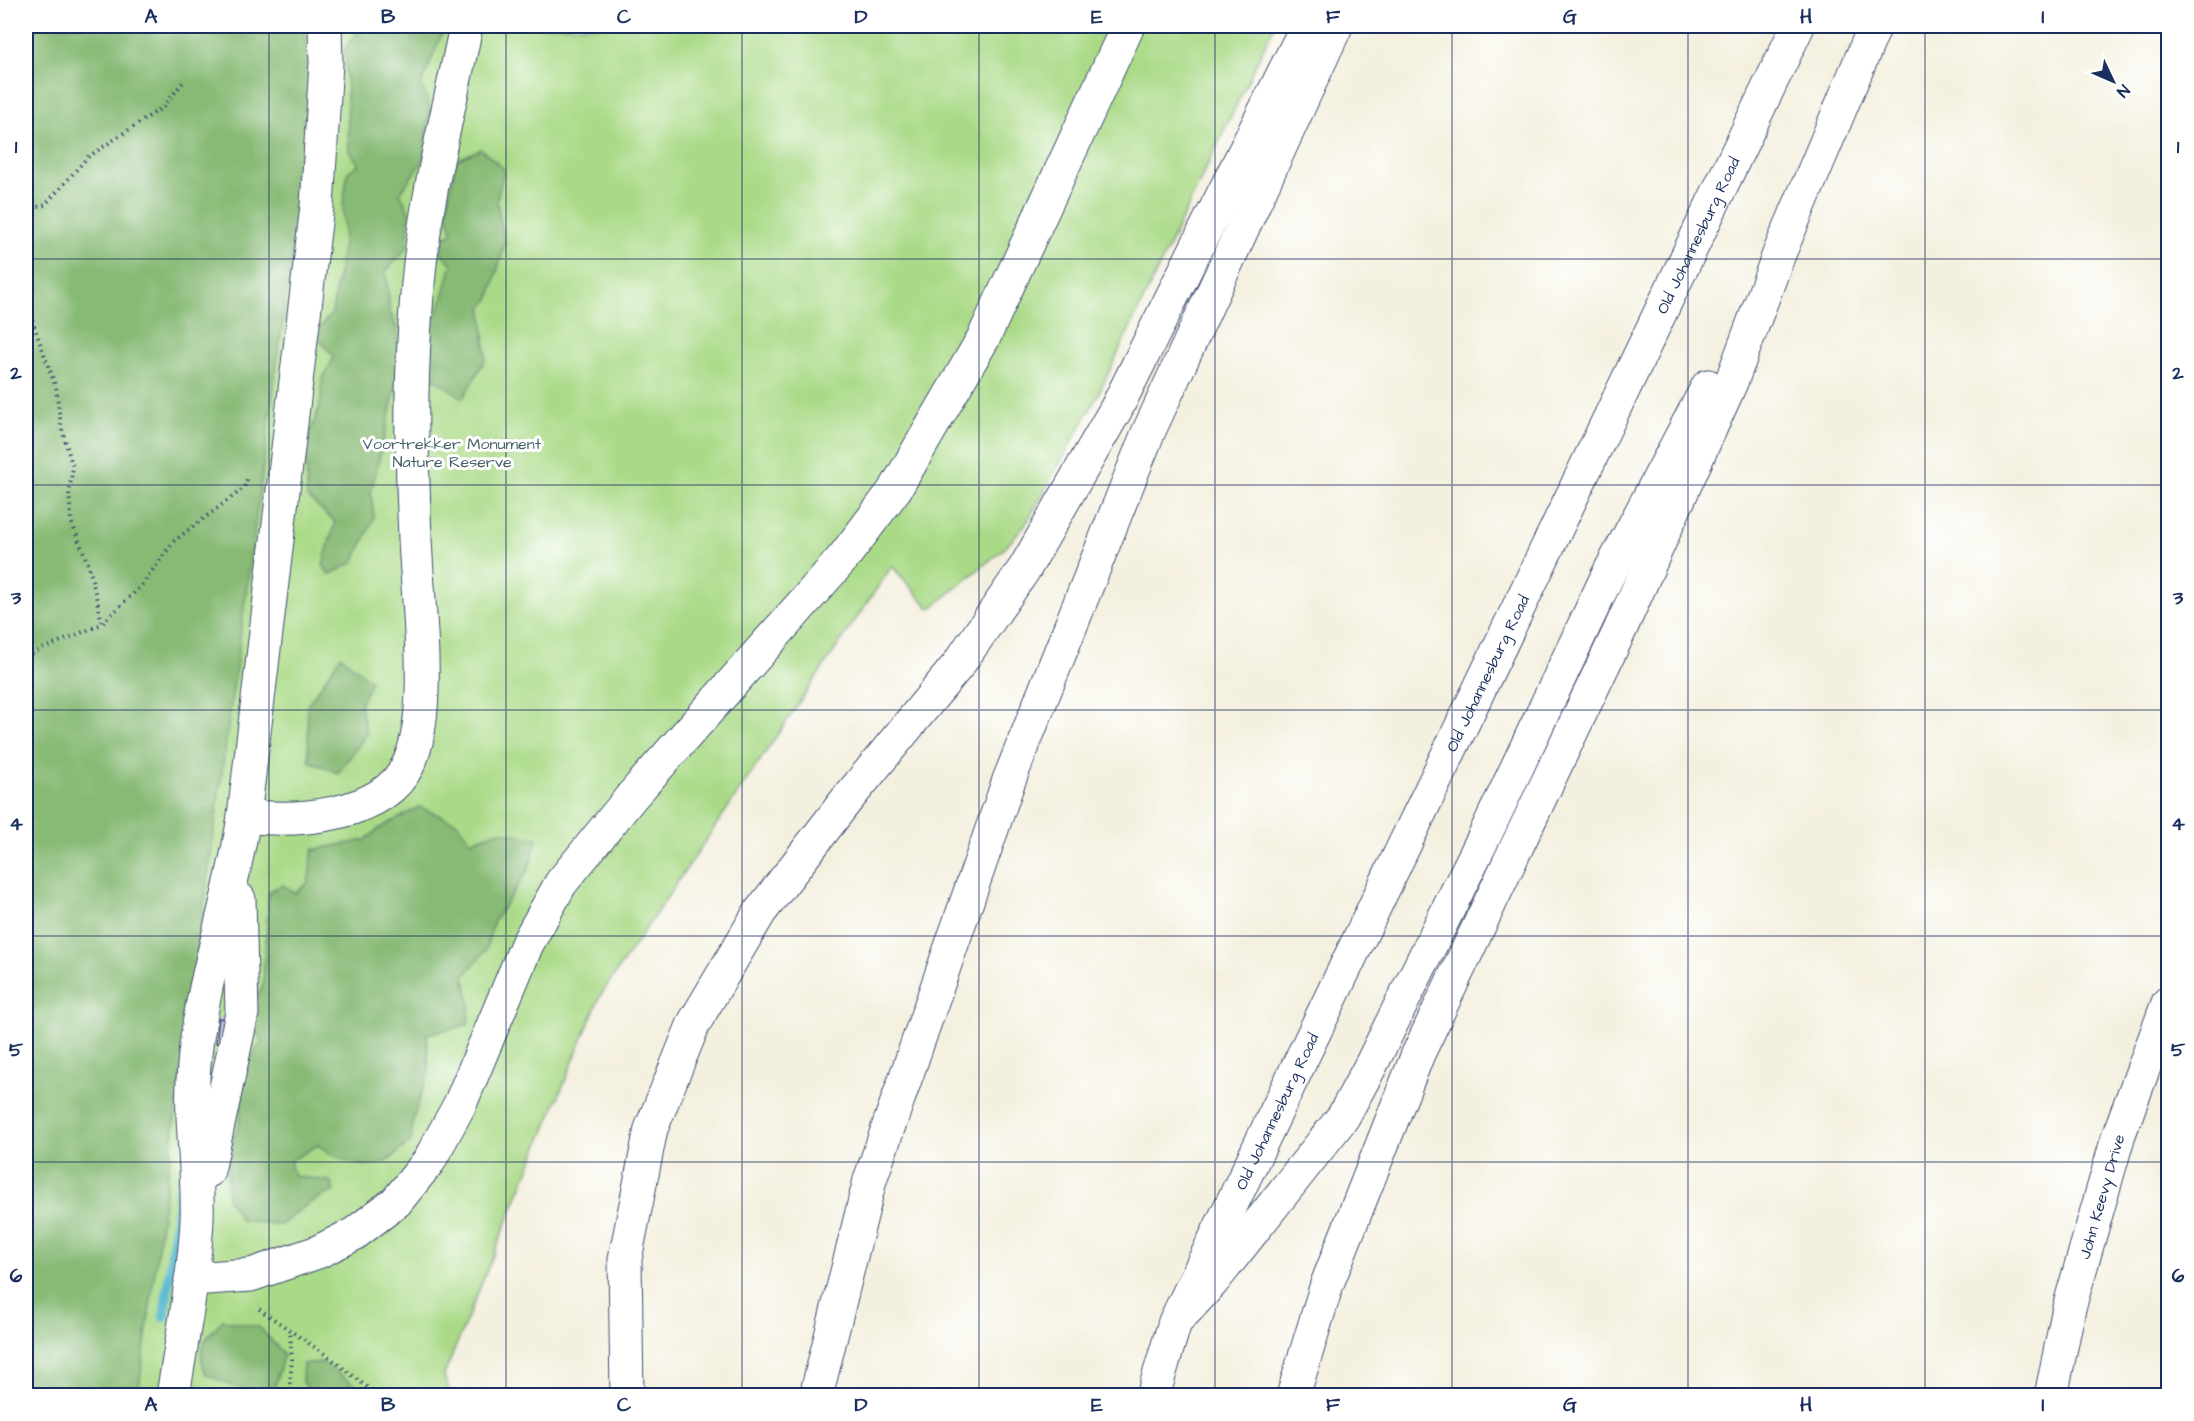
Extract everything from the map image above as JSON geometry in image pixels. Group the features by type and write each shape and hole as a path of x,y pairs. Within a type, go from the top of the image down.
{"main road":[{"path":"173,1395 191,1280 197,1220 193,1067 202,1002 238,859 244,816 317,206 326,63 325,26"},
{"path":"244,816 279,820 354,808 394,785 408,766 414,751 423,668 415,538 412,395 419,272 436,167 466,26"},
{"path":"191,1280 251,1275 318,1252 354,1234 396,1202 429,1161 460,1104 527,944 561,883 632,796 843,558 896,488 984,337 1128,26"},
{"path":"627,1395 625,1259 651,1129 694,1023 760,912 845,802 958,666 1024,568 1116,409 1306,26"},
{"path":"816,1395 870,1180 1009,780 1139,455 1336,26"},
{"name":"Old Johannesburg Road","path":"1153,1395 1175,1322 1798,26"},
{"path":"1293,1395 1327,1284 1413,1064 1625,619 1732,380 1779,254 1875,26"},
{"path":"1175,1322 1213,1281 1343,1117 1441,926 1607,577 1779,254"},
{"name":"John Keevy Drive","path":"2051,1395 2069,1308 2119,1134 2169,1003"}],"path":[{"path":"26,210 45,205 88,156 164,106 184,81"},
{"path":"26,303 56,388 61,426 73,468 69,492 71,522 89,566 102,624"},
{"path":"26,656 102,624 141,586 174,542 244,488 250,469"},
{"path":"251,1275 255,1306 290,1333 332,1359 378,1395"},
{"path":"289,1395 292,1359 290,1333"}],"green space":[{"name":"Voortrekker Monument Nature Reserve","path":"26,26 1274,26 1097,397 1027,522 1006,547 930,609 892,566 600,996 444,1375 451,1395 26,1395"},
{"path":"26,26 303,26 313,96 138,1395 26,1395"},
{"path":"362,26 445,26 421,85 430,106 423,160 400,193 409,211 407,248 386,271 390,312 398,332 397,382 371,493 374,518 354,562 329,575 323,565 335,522 307,497 306,443 320,406 322,380 334,357 314,334 332,313 344,238 343,204 348,172 359,164 349,151 345,48"},
{"path":"481,149 504,169 497,201 505,243 490,297 482,309 486,358 463,398 433,378 424,354 430,325 441,304 452,264 439,251 444,237 453,233 446,212 456,160"},
{"path":"341,656 371,681 360,705 367,734 338,773 309,761 307,706"},
{"path":"419,807 456,822 471,841 500,831 537,839 528,870 493,923 486,950 464,976 470,1003 468,1025 427,1034 429,1071 414,1116 411,1141 395,1155 385,1162 358,1164 341,1159 318,1145 290,1161 294,1176 330,1181 334,1191 309,1203 281,1225 241,1220 227,1198 228,1154 239,1125 246,1064 262,1042 252,1025 255,1000 263,986 269,891 283,885 295,893 308,883 313,850 365,840 380,828"},
{"path":"223,1320 259,1327 284,1354 273,1392 235,1387 206,1374 201,1356 202,1350 207,1338"},
{"path":"322,1362 369,1395 313,1395 302,1381 303,1364"}],"building":[{"path":"219,1018 231,1020 228,1044 216,1043"}],"waterway":[{"path":"164,1317 182,1178"}]}
